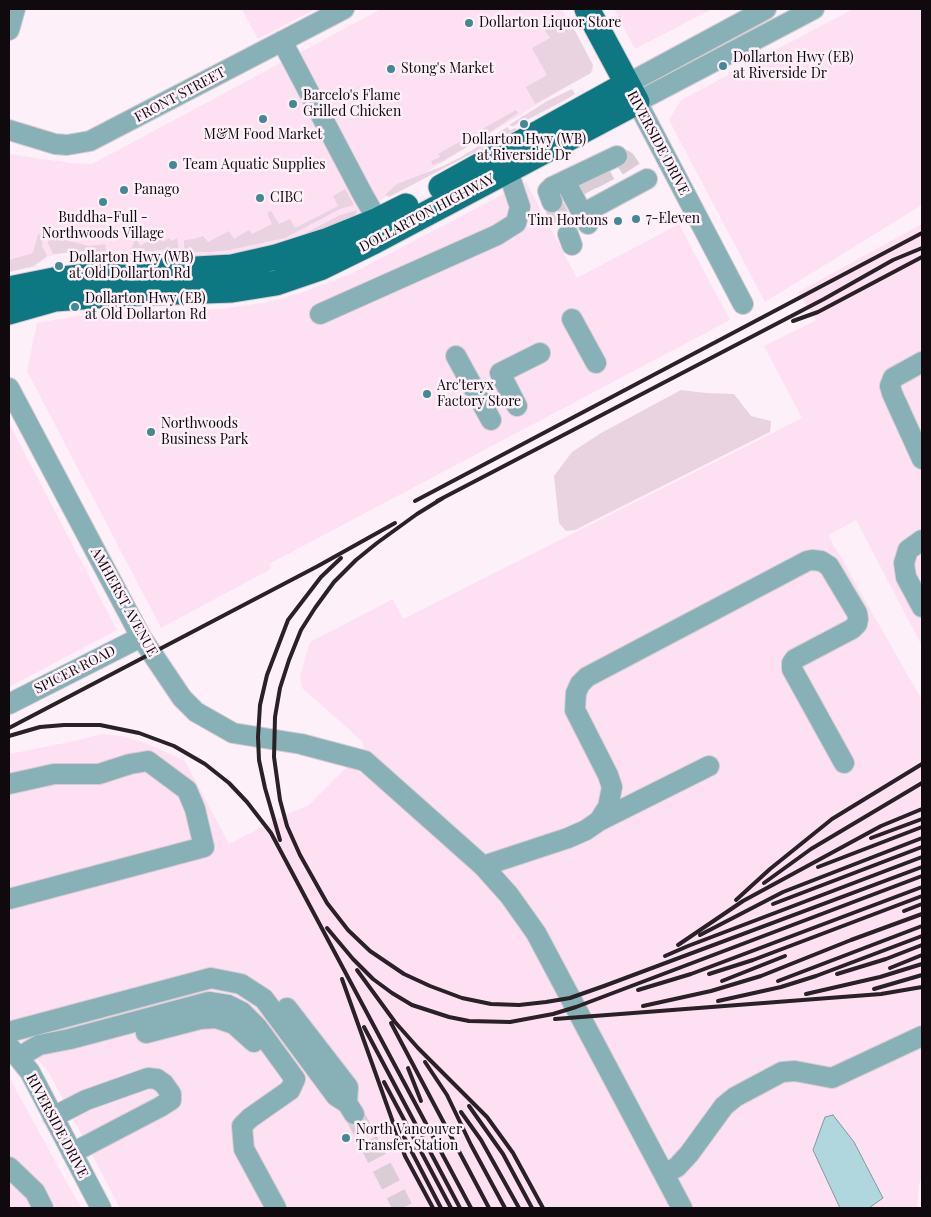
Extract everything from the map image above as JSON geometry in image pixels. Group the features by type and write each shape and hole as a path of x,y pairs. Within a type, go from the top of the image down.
{"main road":[{"name":"RIVERSIDE DRIVE","path":"587,9 632,93"},
{"name":"DOLLARTON HIGHWAY","path":"9,289 54,280 106,274 232,267 276,257 326,241 382,227 508,171 632,93"},
{"name":"DOLLARTON HIGHWAY","path":"9,312 55,299 122,294 232,290 276,282 320,268 382,227 632,93"}],"street":[{"path":"9,30 15,9"},
{"name":"FRONT STREET","path":"9,130 55,144 68,145 90,141 344,9"},
{"name":"DOLLARTON HIGHWAY","path":"632,93 766,9"},
{"name":"DOLLARTON HIGHWAY","path":"632,93 814,9"},
{"path":"282,41 363,195 382,227"},
{"name":"RIVERSIDE DRIVE","path":"632,93 742,304"},
{"path":"552,202 548,192 552,187 617,156"},
{"path":"320,314 497,235 516,223 520,207 508,171"},
{"path":"565,182 585,219 647,179"},
{"path":"572,319 596,363"},
{"path":"517,406 500,373 540,354"},
{"path":"456,356 491,420"},
{"path":"922,362 893,378 890,386 922,459"},
{"name":"AMHERST AVENUE","path":"9,388 141,636 178,691 196,712 233,733 301,744 365,761 483,866 509,895 536,933 682,1208"},
{"path":"922,540 908,550 904,563 906,577 922,608"},
{"path":"599,820 608,807 612,787 608,774 575,710 576,693 580,684 587,677 812,560 821,561 828,566 857,613 858,619 857,624 852,629 795,659 792,663 792,669 844,763"},
{"name":"SPICER ROAD","path":"9,704 141,636"},
{"path":"9,784 54,774 99,774 130,764 148,761 187,790 204,847 9,898"},
{"path":"483,866 568,838 586,830 599,820 709,766"},
{"path":"9,1032 211,978 240,984 248,1003 336,1096 350,1108"},
{"path":"14,1052 209,1002 228,1005 248,1003"},
{"path":"248,1003 242,1012 257,1027 295,1079 290,1090 250,1118 242,1126 244,1164 266,1208"},
{"path":"39,1045 74,1052 200,1019 216,1018 234,1024 252,1039 282,1080 280,1098"},
{"path":"664,1174 677,1167 689,1154 724,1106 735,1097 782,1072 795,1071 832,1078 922,1036"},
{"name":"RIVERSIDE DRIVE","path":"14,1052 30,1072 72,1153 96,1207"},
{"path":"53,1117 102,1094 148,1078 156,1079 164,1084 171,1094 171,1100 160,1107 72,1153"},
{"path":"244,1149 276,1208"},
{"path":"9,1167 35,1192 43,1208"}],"shaded area":[{"path":"242,9 316,9 258,39"},
{"path":"381,9 562,9 594,70 351,218 268,251 190,259 106,250 66,253 49,256 34,267 9,272 9,154 71,163 92,164"},
{"path":"614,9 712,9 635,49"},
{"path":"853,9 922,9 922,205 765,302 669,120 681,100"},
{"path":"556,19 569,22 593,65 591,73 535,104 526,87 547,75 532,48 550,38 541,24"},
{"path":"572,89 575,94 567,99 527,120 525,118 514,126 509,125 547,101"},
{"path":"516,110 518,113 482,138 433,165 431,161 440,157 438,154"},
{"path":"507,127 510,130 515,128 517,130 389,197 385,195 397,184 461,157"},
{"path":"526,182 577,278 679,224 730,320 269,564 271,569 161,628 27,371 37,323 89,314 221,309 268,302 298,294 351,274"},
{"path":"345,189 354,205 340,209 285,238 229,250 184,252 184,240 203,236 208,242 229,231 234,239 249,230 252,234 272,224 267,213 271,211 279,224 290,219 295,228 338,206 333,196"},
{"path":"357,210 356,214 329,229 270,251 197,262 130,262 128,260 164,255 196,258 216,257 269,248 304,234 340,215"},
{"path":"922,224 922,646 856,520 828,535 922,700 922,1175 917,1208 120,1208 48,1071 9,1027 9,754 101,734 122,736 148,744 185,761 229,844 309,805 364,750 362,741 302,688 300,676 310,642 393,599 403,619 802,418 764,346 816,320 798,292"},
{"path":"38,234 43,236 42,246 47,256 33,266 9,272 9,260 33,253"},
{"path":"159,235 163,242 169,238 172,241 177,238 179,251 158,250 129,255 136,237 140,246"},
{"path":"49,236 89,246 105,244 107,255 84,251 53,254 48,243"},
{"path":"681,390 734,394 751,416 771,421 770,432 575,530 566,531 559,523 554,476 572,452 601,433"},
{"path":"9,423 117,630 9,687"},
{"path":"9,1077 81,1208 9,1208"}],"water":[{"path":"833,1115 854,1142 883,1198 869,1208 840,1208 813,1150 825,1117"}],"tunnel":[{"path":"617,156 626,161 640,183"},
{"path":"596,166 613,198"},
{"path":"580,174 598,206"},
{"path":"552,202 568,234"},
{"path":"354,1114 403,1208"}],"railway":[{"path":"415,501 922,233"},
{"path":"437,501 824,299 893,260 922,248"},
{"path":"793,321 818,312 922,257"},
{"path":"443,498 377,543 356,560 334,582 301,630 280,688 275,717 274,757 280,800 287,826 300,855 327,903 348,930 370,951 404,974 462,998 491,1004 519,1005 546,1002 570,998 604,986 922,867"},
{"path":"9,728 318,566 395,523"},
{"path":"280,840 259,760 260,705 267,675 288,620 321,577 341,558"},
{"path":"9,736 40,727 64,725 100,725 139,733 174,746 205,764 229,783 247,802 271,833 471,1208"},
{"path":"736,900 770,869 832,819 922,764"},
{"path":"764,883 811,849 922,783"},
{"path":"678,945 743,901 881,826 922,809"},
{"path":"871,838 922,819"},
{"path":"818,867 922,827"},
{"path":"700,935 783,892 922,838"},
{"path":"773,904 922,847"},
{"path":"665,956 922,857"},
{"path":"327,928 373,979 412,1005 449,1017 469,1021 510,1022 553,1014 576,1007 922,876"},
{"path":"638,990 691,974 922,887"},
{"path":"709,974 753,960 922,896"},
{"path":"904,911 922,904"},
{"path":"643,1006 711,991 761,976 922,914"},
{"path":"778,981 922,926"},
{"path":"718,1001 781,987 816,976 922,936"},
{"path":"837,974 886,959 922,945"},
{"path":"890,968 922,955"},
{"path":"722,981 785,956"},
{"path":"806,994 880,977 922,964"},
{"path":"357,970 395,1022 418,1048 487,1117 513,1153 543,1208"},
{"path":"874,989 922,975"},
{"path":"342,979 405,1156 433,1208"},
{"path":"555,1019 881,994 922,987"},
{"path":"391,1023 489,1208"},
{"path":"364,1027 460,1208"},
{"path":"425,1062 447,1095 505,1208"},
{"path":"408,1068 421,1101"},
{"path":"384,1082 451,1208"},
{"path":"469,1106 503,1154 532,1208"},
{"path":"461,1112 481,1140 519,1208"},
{"path":"404,1137 441,1208"}],"place":[{"name":"Dollarton Liquor Store","path":"469,23"},
{"name":"Dollarton Hwy (EB) at Riverside Dr","path":"723,66"},
{"name":"Stong's Market","path":"391,69"},
{"name":"Barcelo's Flame Grilled Chicken","path":"293,104"},
{"name":"M&M Food Market","path":"263,119"},
{"name":"Dollarton Hwy (WB) at Riverside Dr","path":"524,124"},
{"name":"Team Aquatic Supplies","path":"173,165"},
{"name":"Panago","path":"124,190"},
{"name":"CIBC","path":"260,198"},
{"name":"Buddha-Full - Northwoods Village","path":"103,202"},
{"name":"7-Eleven","path":"636,219"},
{"name":"Tim Hortons","path":"618,221"},
{"name":"Dollarton Hwy (WB) at Old Dollarton Rd","path":"59,266"},
{"name":"Dollarton Hwy (EB) at Old Dollarton Rd","path":"75,307"},
{"name":"Arc'teryx Factory Store","path":"427,394"},
{"name":"Northwoods Business Park","path":"151,432"},
{"name":"North Vancouver Transfer Station","path":"346,1138"}]}
